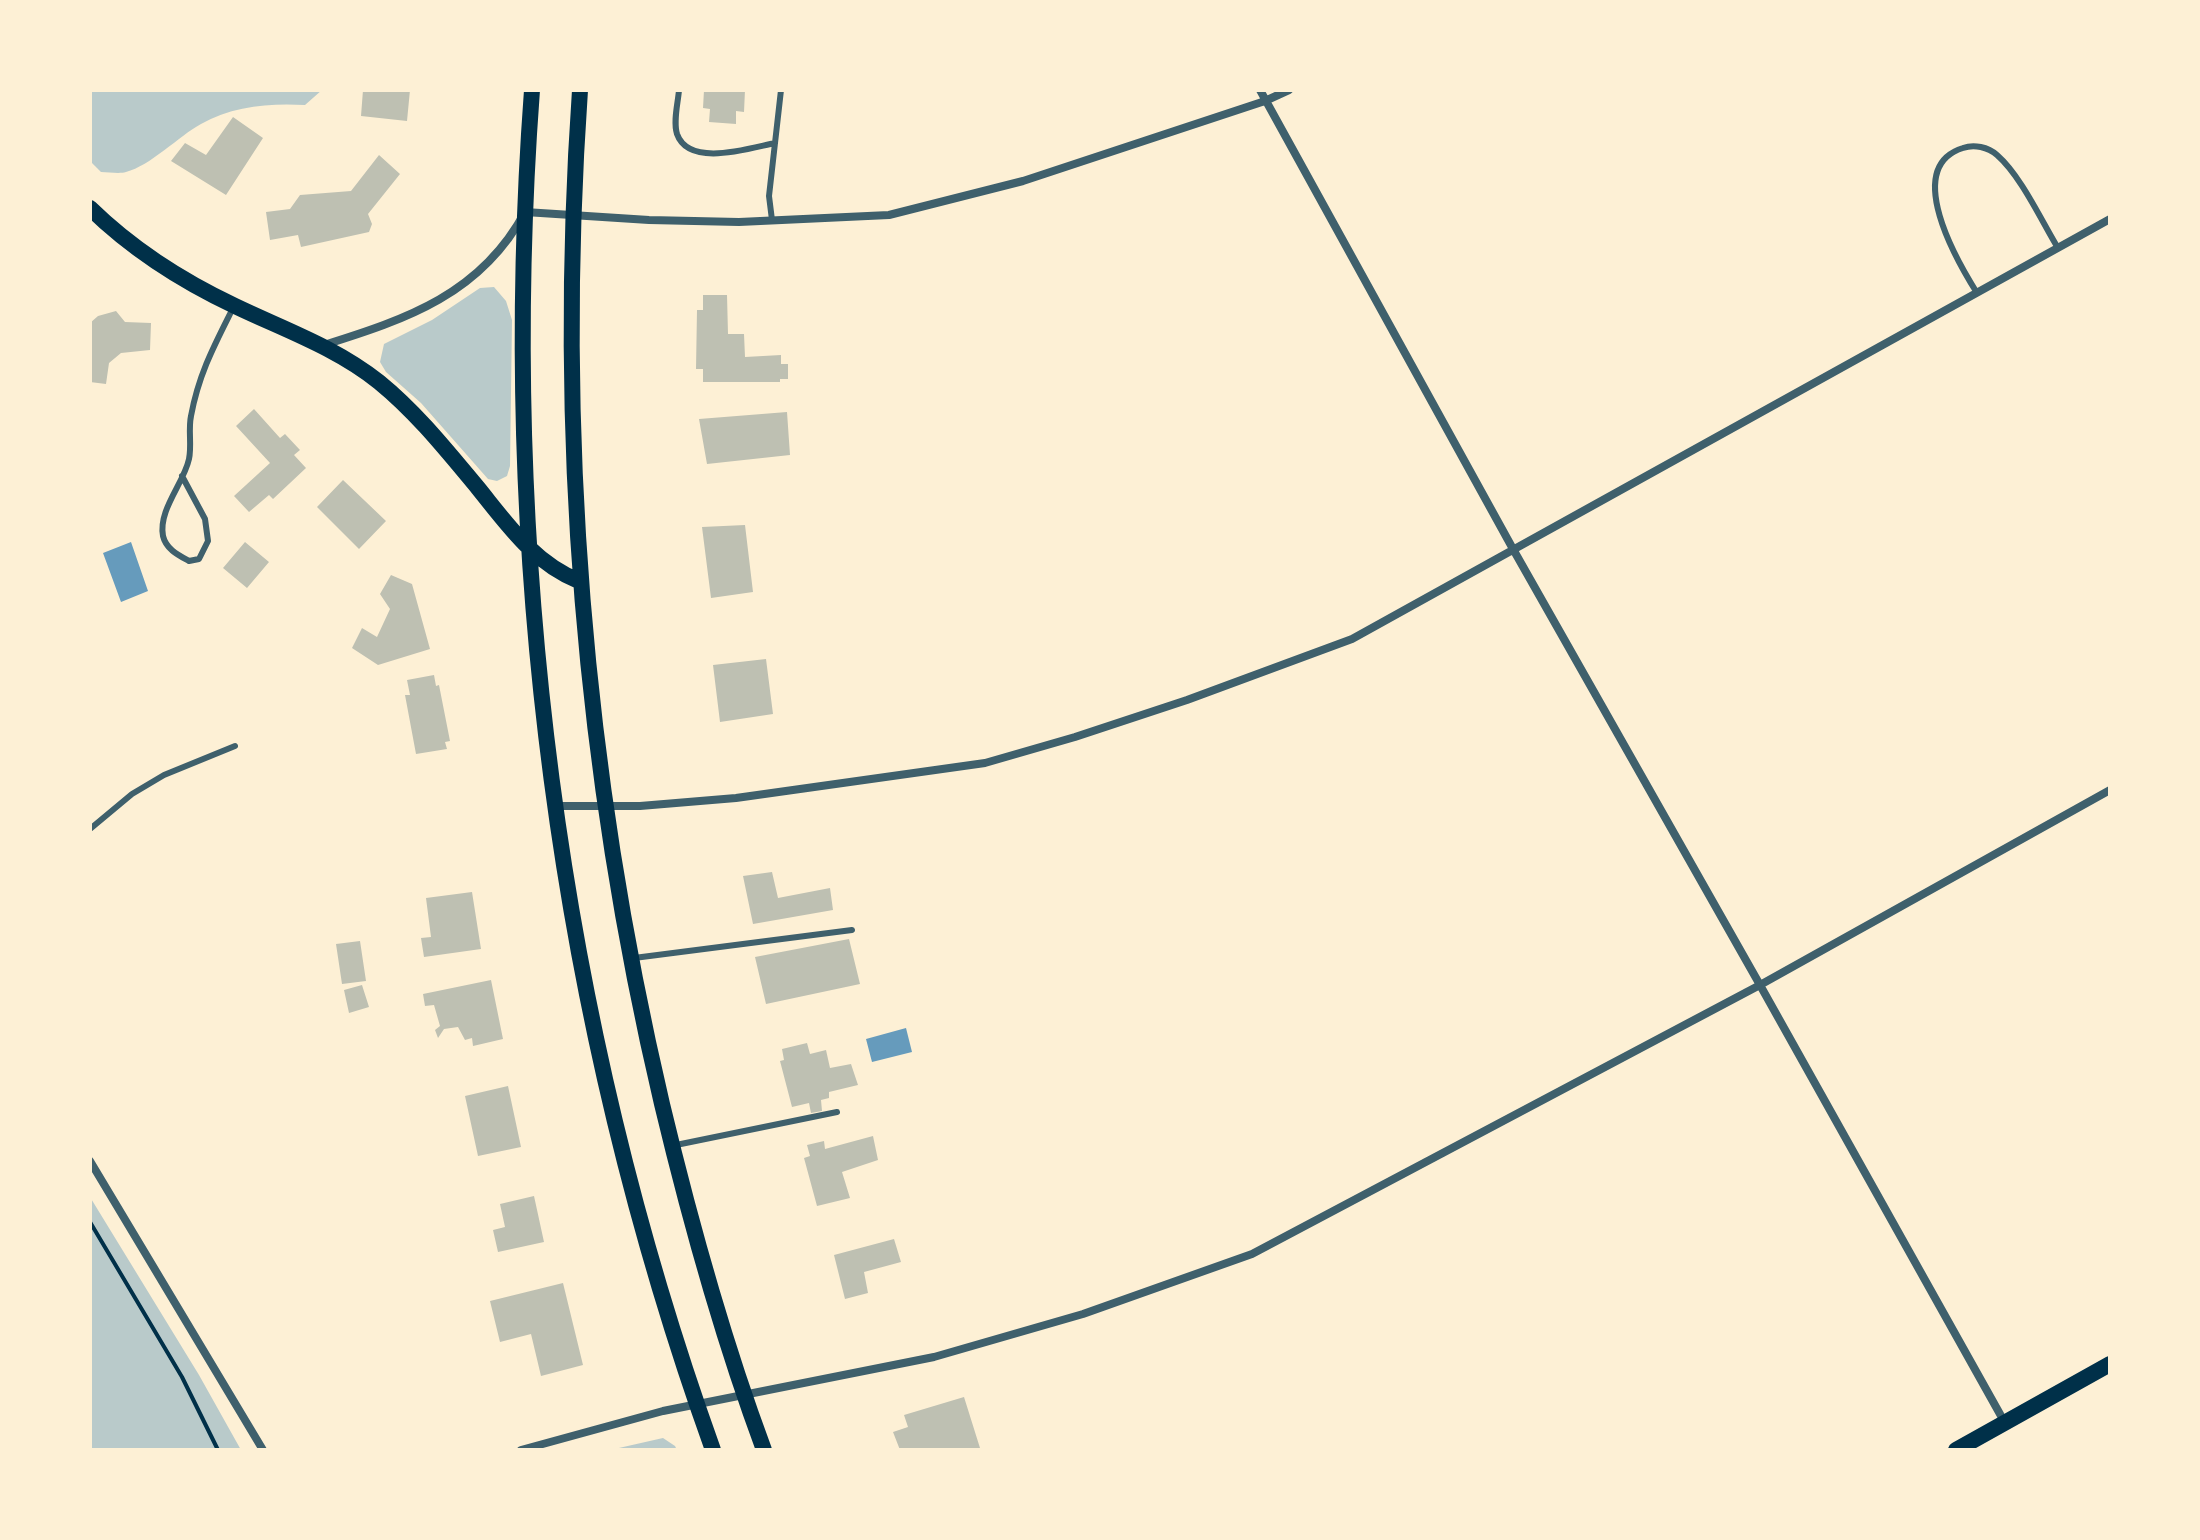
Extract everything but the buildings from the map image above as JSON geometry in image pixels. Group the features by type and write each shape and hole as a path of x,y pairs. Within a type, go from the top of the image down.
{"main road":[{"path":"532,90 525,212 523,422 532,592 557,806 578,945 607,1083 647,1241 713,1450"},
{"path":"580,90 573,215 572,438 579,581 605,806 630,958 672,1146 701,1256 764,1450"},
{"path":"90,208 179,277 234,306 323,345 378,382 418,418 530,549 557,571 579,581"},
{"path":"1956,1450 2110,1364"}],"street":[{"path":"1260,90 1513,549 2005,1423"},
{"path":"323,345 400,320 445,297 496,256 525,212 676,221 889,215 1023,181 1265,101 1289,90"},
{"path":"557,806 680,804 812,790 985,763 1187,700 1352,639 2110,219"},
{"path":"521,1450 696,1404 934,1357 1083,1314 1252,1254 1760,985 2110,790"},
{"path":"90,1161 263,1450"}],"lane":[{"path":"679,90 676,126 677,135 685,147 724,154 775,143"},
{"path":"772,220 769,196 781,90"},
{"path":"1977,293 1963,271 1935,203 1939,170 1946,158 1956,150 1971,145 1997,154 2058,248"},
{"path":"182,476 205,519 208,541 199,559 189,561 172,552 163,536 166,514 189,459 190,419 203,366 234,306"},
{"path":"90,829 132,794 164,775 235,746"},
{"path":"630,958 852,930"},
{"path":"672,1146 837,1112"}],"path":[{"path":"90,1222 182,1377 218,1450"}],"shaded area":[{"path":"90,90 322,90 305,105 252,107 225,113 192,129 145,164 117,173 101,172 90,161"},
{"path":"494,287 506,301 512,320 510,466 507,476 497,481 488,479 380,362 384,344 432,320 480,288"},
{"path":"90,1197 199,1375 241,1450 90,1450"},
{"path":"663,1438 677,1450 610,1450"}],"water":[{"path":"131,542 148,591 121,602 103,553"},
{"path":"906,1028 912,1052 872,1062 866,1039"}]}
